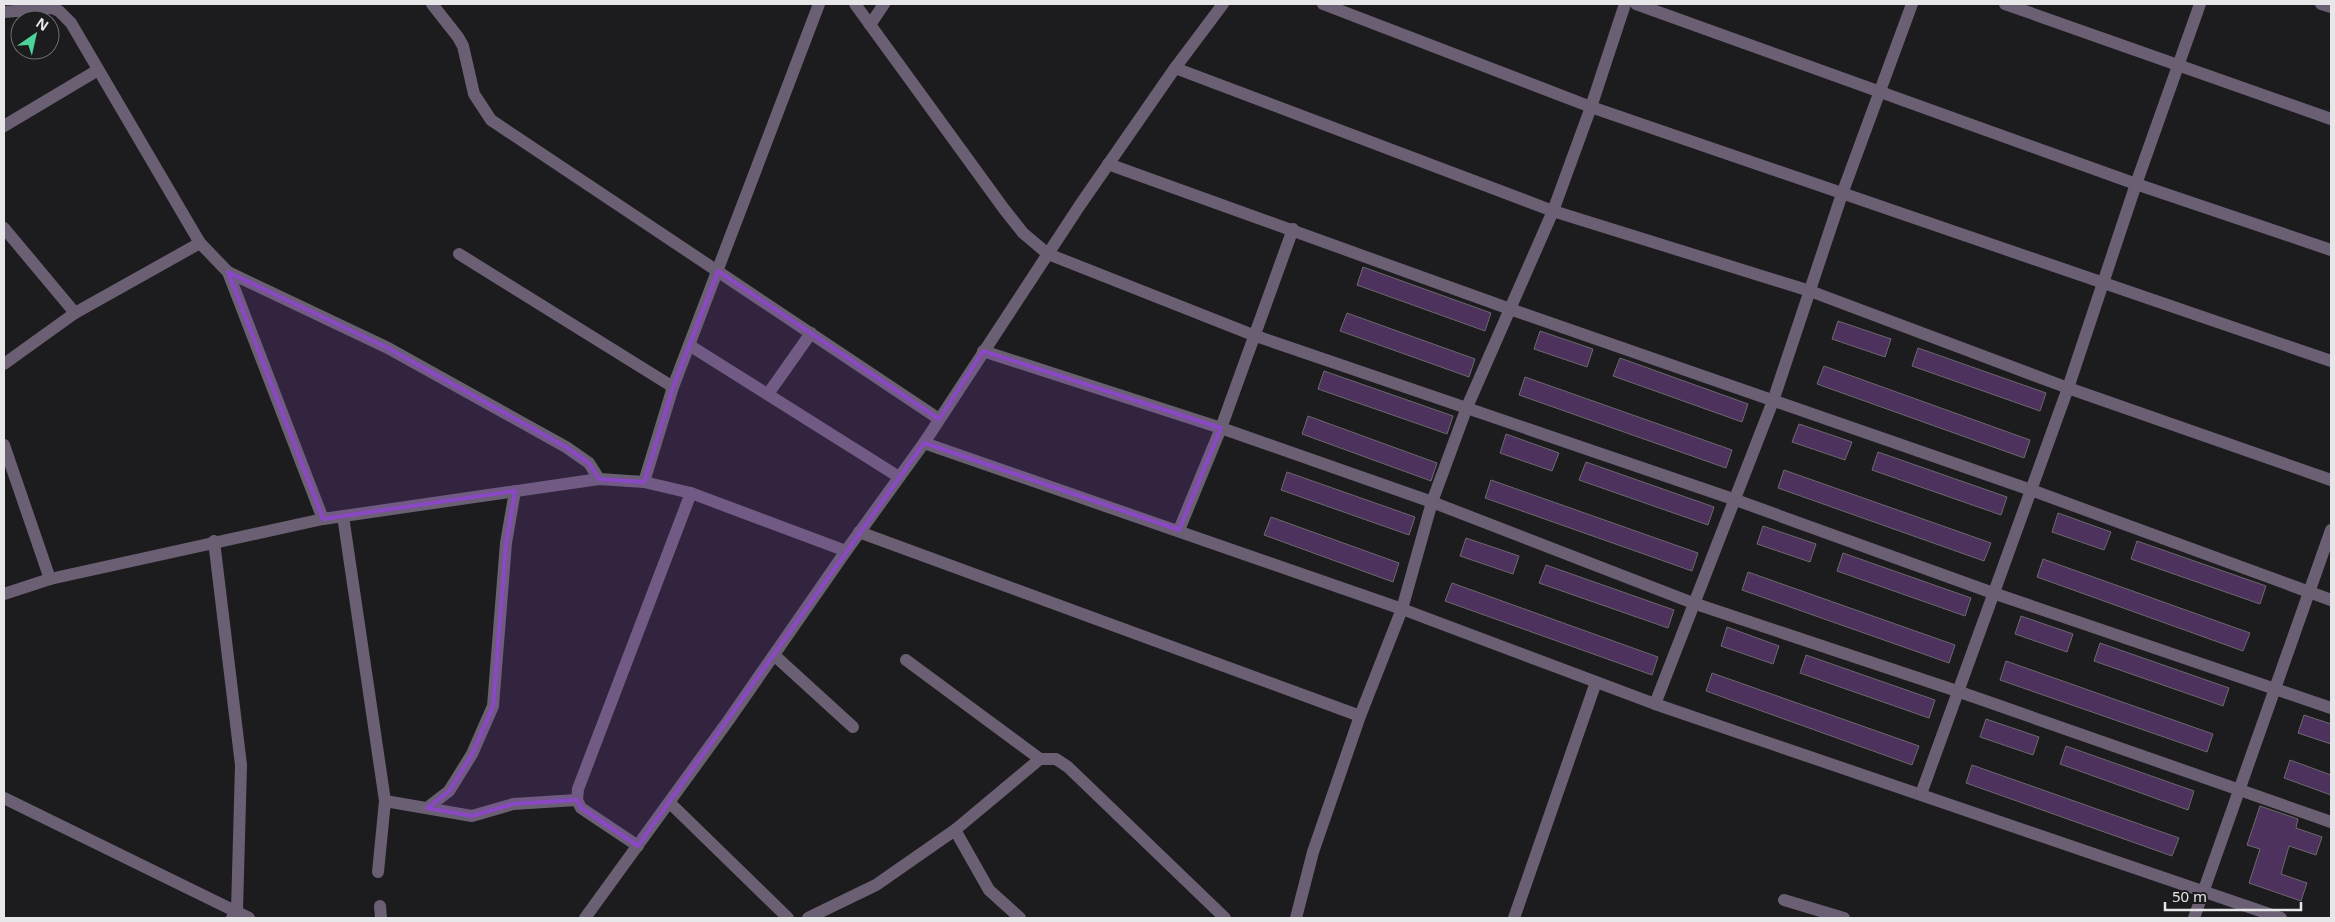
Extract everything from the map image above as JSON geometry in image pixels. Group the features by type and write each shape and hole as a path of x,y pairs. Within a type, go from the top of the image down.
{"street":[{"path":"432,4 458,36 463,46 474,94 491,120 939,419"},
{"path":"644,482 672,387 718,271 752,174 819,4"},
{"path":"855,4 1004,209 1024,233 1048,254 1253,335 1733,499 1994,593 2275,687 2331,708"},
{"path":"870,25 884,4"},
{"path":"586,918 924,443 1108,164 1175,68 1223,4"},
{"path":"1323,4 1591,107 2331,362"},
{"path":"1296,918 1313,852 1360,716 1402,609 1432,502 1467,407 1553,210 1591,107 1625,4"},
{"path":"1636,4 2136,184 2331,250"},
{"path":"1654,704 1773,401 1842,194 1912,4"},
{"path":"2005,4 2180,64 2331,119"},
{"path":"1921,794 2068,388 2136,184 2200,4"},
{"path":"2321,4 2331,7"},
{"path":"4,12 59,7 71,23 200,243 228,272 388,348 566,447 589,463 599,479"},
{"path":"1175,68 1553,210 1810,291 2068,388 2331,480"},
{"path":"4,126 98,70"},
{"path":"1108,164 1510,309 2030,490 2331,600"},
{"path":"4,228 76,313"},
{"path":"1179,530 1221,428 1292,229"},
{"path":"4,364 76,313 200,243"},
{"path":"459,254 672,387"},
{"path":"228,272 323,519"},
{"path":"768,394 811,333"},
{"path":"689,344 899,477"},
{"path":"983,351 1221,428 1432,502 1693,603 1957,691 2331,822"},
{"path":"924,443 1402,609 1654,704 2281,918"},
{"path":"4,445 50,579"},
{"path":"4,594 50,579 214,541 323,519 599,479 644,482 690,493 846,551"},
{"path":"427,808 448,790 472,754 493,706 506,543 515,491"},
{"path":"638,846 581,808 577,800 578,789 690,493"},
{"path":"343,516 385,801 378,872"},
{"path":"2194,918 2331,530"},
{"path":"860,532 1360,716"},
{"path":"214,541 241,765 234,914"},
{"path":"774,655 853,727"},
{"path":"906,660 1040,758 1056,759 1068,767 1225,918"},
{"path":"1514,918 1596,682"},
{"path":"808,918 876,885 955,830 1040,758"},
{"path":"4,798 234,914 249,918"},
{"path":"385,801 472,816 513,804 577,800"},
{"path":"670,802 788,918"},
{"path":"955,830 989,890 1020,918"},
{"path":"1784,900 1844,918"}],"highlighted area":[{"path":"718,271 939,419 983,351 1221,428 1179,530 924,443 638,846 581,808 577,800 513,804 472,816 427,808 449,791 472,754 493,706 506,543 515,491 323,519 228,272 388,348 566,447 589,463 599,479 644,482 673,387"}],"building":[{"path":"1363,267 1491,313 1485,331 1357,285"},
{"path":"1347,313 1475,359 1469,377 1340,331"},
{"path":"1838,321 1891,339 1885,357 1832,339"},
{"path":"1540,331 1593,349 1587,367 1534,349"},
{"path":"1918,348 2046,393 2040,411 1912,366"},
{"path":"1620,358 1748,404 1742,422 1613,376"},
{"path":"1824,366 2030,440 2024,458 1817,384"},
{"path":"1324,371 1453,416 1447,434 1318,389"},
{"path":"1525,377 1732,450 1726,468 1519,395"},
{"path":"1308,416 1437,463 1431,481 1302,434"},
{"path":"1799,424 1852,442 1845,460 1792,442"},
{"path":"1506,434 1559,453 1552,471 1500,453"},
{"path":"1878,452 2007,497 2001,515 1872,470"},
{"path":"1586,462 1714,507 1708,525 1579,480"},
{"path":"1784,470 1991,543 1984,561 1778,488"},
{"path":"1287,472 1415,517 1409,535 1281,490"},
{"path":"1491,480 1698,553 1692,571 1485,498"},
{"path":"2058,513 2111,532 2104,550 2052,532"},
{"path":"1271,517 1399,563 1393,582 1264,535"},
{"path":"1763,526 1816,544 1810,562 1757,544"},
{"path":"1466,538 1519,556 1513,574 1460,556"},
{"path":"2137,541 2266,586 2260,604 2131,559"},
{"path":"1843,553 1971,598 1965,616 1837,571"},
{"path":"2043,559 2250,633 2243,651 2037,577"},
{"path":"1546,565 1674,610 1668,628 1539,583"},
{"path":"1748,572 1955,645 1949,663 1742,590"},
{"path":"1452,583 1658,657 1652,675 1445,601"},
{"path":"2021,616 2073,634 2067,652 2015,634"},
{"path":"1727,627 1779,646 1773,664 1721,646"},
{"path":"2100,643 2229,688 2223,706 2094,661"},
{"path":"1806,655 1935,700 1929,718 1800,673"},
{"path":"2006,661 2213,734 2207,752 2000,680"},
{"path":"1712,673 1919,746 1912,765 1706,691"},
{"path":"2304,715 2331,724 2331,744 2298,733"},
{"path":"1986,719 2039,737 2033,755 1980,737"},
{"path":"2066,746 2194,791 2188,810 2060,764"},
{"path":"2290,760 2331,775 2331,795 2284,778"},
{"path":"1972,765 2179,838 2172,856 1966,783"},
{"path":"2260,806 2298,819 2296,828 2322,837 2316,855 2289,846 2281,874 2307,883 2301,901 2249,883 2260,849 2247,845"}]}
